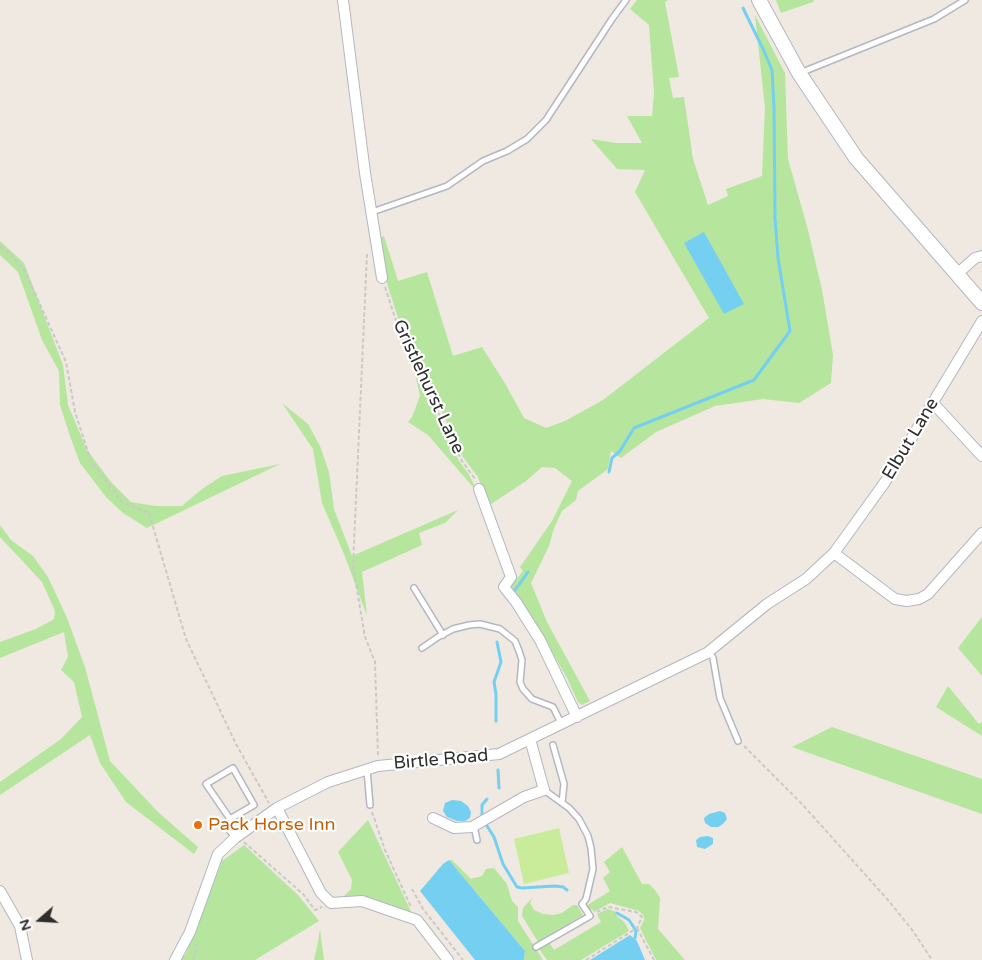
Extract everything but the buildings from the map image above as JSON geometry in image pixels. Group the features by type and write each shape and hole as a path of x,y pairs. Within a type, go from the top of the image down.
{"main road":[{"path":"759,0 799,73 856,158 957,274 980,297"}],"street":[{"path":"343,0 365,173 382,278"},
{"path":"957,274 975,258 982,256"},
{"name":"Elbut Lane","path":"834,553 885,482 982,321"},
{"path":"933,403 982,456"},
{"path":"479,488 511,577 504,588 511,595 540,640 576,717"},
{"path":"834,553 895,599 907,601 919,599 928,594 982,533"},
{"name":"Birtle Road","path":"175,960 190,932 218,854 237,837 275,810 328,782 378,766 499,754 709,652 767,604 806,579 834,553"},
{"path":"432,818 454,828 476,826 524,797 544,790 530,739"},
{"path":"275,810 321,893 331,903 362,901 417,920 448,960"},
{"path":"0,891 20,926 27,960"}],"lane":[{"path":"372,212 448,186 484,161 507,151 527,139 546,120 626,0"},
{"path":"799,73 934,19 965,0"},
{"path":"414,588 443,634"},
{"path":"422,648 453,629 480,624 500,629 515,641 519,651 522,660 520,682 523,689 532,699 553,707 562,724"},
{"path":"709,652 713,658 720,698 738,741"},
{"path":"553,745 564,784 562,803"},
{"path":"230,819 254,804 233,768 206,784 230,819 230,831 237,837"},
{"path":"367,769 370,805"},
{"path":"536,947 590,916 582,904 586,899 593,869 591,848 579,818 544,790"},
{"path":"476,826 477,840"}],"path":[{"path":"0,247 24,270 66,362 76,412 91,461 123,503 149,513 186,639 236,744 275,810"},
{"path":"367,247 353,566 364,637 375,662 378,766"},
{"name":"Gristlehurst Lane","path":"382,278 403,342 462,461 472,474 479,488"},
{"path":"738,741 802,804 888,900 913,931 932,960"},
{"path":"370,805 385,850 417,920"},
{"path":"237,837 303,894 314,910 331,903"},
{"path":"412,890 423,909 463,960"},
{"path":"586,960 637,928 642,917 636,912 608,907 590,916"},
{"path":"637,928 654,960"}],"green space":[{"path":"637,0 668,0 665,2 679,77 669,78 673,98 684,97 693,159 708,205 728,196 726,189 762,176 765,108 755,15 785,73 788,159 808,230 822,290 833,355 831,383 799,403 763,399 715,406 656,432 621,458 611,451 608,469 578,491 576,500 562,511 554,528 549,546 531,583 547,622 590,701 582,705 578,702 567,678 529,612 510,587 523,571 520,567 552,521 572,481 555,468 542,467 526,481 488,506 478,477 463,457 427,380 407,346 385,277 379,238 384,236 398,281 427,272 453,356 482,347 524,418 546,428 565,421 603,400 709,318 635,192 645,170 617,169 591,139 616,143 642,143 627,116 652,116 654,93 649,25 630,9"},
{"path":"776,0 814,0 781,13"},
{"path":"0,241 24,263 63,365 68,405 87,450 111,482 131,502 155,506 182,506 202,489 222,476 280,464 147,528 123,513 106,497 80,463 60,405 59,371 42,340 18,272 0,255"},
{"path":"415,374 459,461 479,494 428,435 408,422 412,417 420,396"},
{"path":"282,403 308,424 320,446 329,472 334,509 352,556 458,510 445,523 419,533 422,545 362,572 367,616 344,554 322,503 313,449"},
{"path":"0,525 11,540 33,556 48,577 67,618 85,667 110,761 158,812 198,847 194,854 126,802 100,763 90,735 0,795 0,782 61,739 82,717 74,682 61,670 68,657 64,632 0,658 0,642 36,629 54,619 55,611 42,582 0,537"},
{"path":"982,617 982,676 958,648"},
{"path":"948,686 979,724 982,722 982,736 936,707"},
{"path":"832,727 982,779 982,814 792,747"},
{"path":"368,820 413,916 364,898 344,896 351,889 352,880 338,852"},
{"path":"559,828 569,873 524,884 514,839"},
{"path":"244,845 298,895 319,921 255,960 180,960 186,954 222,861"},
{"path":"622,847 642,884 649,884 660,898 658,929 685,960 656,960 640,928 644,916 639,911 610,903 594,912 592,909 589,911 586,906 610,891 603,878 610,872 604,862"},
{"path":"449,860 452,860 471,879 482,876 486,869 494,868 507,884 512,901 518,907 518,921 543,960 524,960 525,951"},
{"path":"533,897 530,903 534,910 543,914 553,915 562,913 573,905 577,905 583,915 538,942 522,916 523,908"},
{"path":"608,909 617,912 616,915 625,923 629,931 581,960 547,960 540,950 540,946 549,942 554,950 601,922 597,914"},
{"path":"320,929 324,960 314,960 318,942"}],"water":[{"path":"704,232 744,304 724,314 684,243"},
{"path":"452,800 461,801 468,806 471,812 470,818 465,821 457,821 447,817 443,811 445,803"},
{"path":"720,811 725,813 727,819 723,824 718,827 711,827 705,823 704,818 709,814"},
{"path":"708,836 713,838 713,844 705,849 697,847 696,840 700,837"},
{"path":"449,860 525,951 524,960 475,960 420,891 443,864"},
{"path":"630,935 637,941 645,960 590,960"}],"waterway":[{"path":"609,472 612,458 620,451 634,428 754,380 790,331 778,258 775,218 772,70 743,8"},
{"path":"513,593 528,572"},
{"path":"496,721 494,682 501,662 497,642"},
{"path":"498,770 499,788"},
{"path":"487,799 482,805 482,818 494,837 503,864 517,887 555,886 563,887 567,890"},
{"path":"617,913 629,920 636,931 635,938"}],"place":[{"name":"Pack Horse Inn","path":"198,825"}]}
